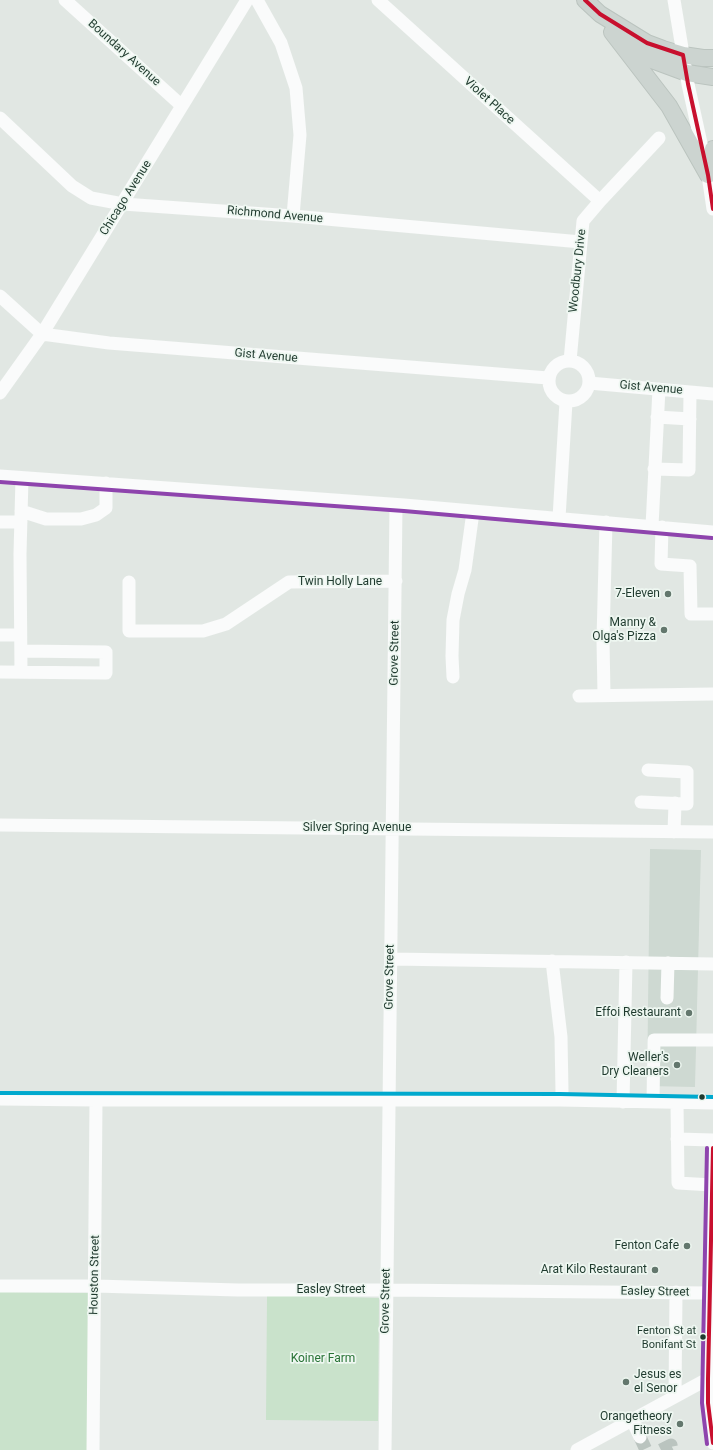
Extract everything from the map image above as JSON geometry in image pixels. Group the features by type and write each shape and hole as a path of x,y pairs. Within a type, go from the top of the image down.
{"main road":[{"path":"585,0 600,14 647,43 684,55 713,58"},
{"path":"600,14 612,32 669,106 708,176"},
{"path":"612,32 630,48 652,60 687,73 713,77"},
{"path":"708,176 713,149"}],"street":[{"name":"Boundary Avenue","path":"65,0 182,106"},
{"name":"Chicago Avenue","path":"0,393 42,334 247,0"},
{"path":"257,0 282,43 296,88 300,136 293,216"},
{"name":"Violet Place","path":"378,0 600,201"},
{"path":"674,0 713,209"},
{"name":"Richmond Avenue","path":"0,118 72,186 90,198 123,204 293,216 581,242"},
{"name":"Woodbury Drive","path":"570,361 583,221 659,138"},
{"path":"0,296 42,334"},
{"name":"Gist Avenue","path":"42,334 116,344 548,378"},
{"path":"570,361 580,364 586,370 589,383 584,395 575,401 566,402 560,400 550,390 548,378 552,369 559,363 570,361"},
{"name":"Gist Avenue","path":"589,383 713,394"},
{"path":"659,389 654,469 657,527 661,564 690,566 691,614 713,614"},
{"path":"654,469 689,470 690,392"},
{"path":"559,518 566,402"},
{"path":"657,417 690,419"},
{"path":"0,476 396,505 713,532"},
{"path":"21,672 22,478"},
{"path":"0,522 21,517 81,519 96,515 106,508 106,483"},
{"name":"Grove Street","path":"384,1450 396,505"},
{"path":"453,677 453,620 458,594 465,570 473,512"},
{"path":"604,695 603,640 606,522"},
{"name":"Twin Holly Lane","path":"129,582 129,631 203,631 226,624 289,582 396,581"},
{"path":"0,635 20,635"},
{"path":"0,672 106,673 106,652 21,651"},
{"path":"579,696 713,694"},
{"path":"641,802 687,804 687,772 648,770"},
{"path":"674,832 675,803"},
{"name":"Silver Spring Avenue","path":"0,825 713,832"},
{"path":"391,959 713,964"},
{"path":"552,961 561,1036 562,1092 560,1100"},
{"path":"623,1102 626,962"},
{"path":"667,998 668,963"},
{"path":"653,1102 654,1040 713,1040"},
{"path":"0,1099 560,1100 713,1103"},
{"name":"Houston Street","path":"93,1450 96,1100"},
{"path":"677,1102 678,1183 712,1185"},
{"path":"677,1138 713,1140"},
{"path":"713,1148 709,1293 711,1377 708,1403 713,1443"},
{"name":"Easley Street","path":"0,1286 95,1286 238,1290 709,1293"},
{"path":"675,1396 676,1292"},
{"path":"577,1450 711,1377"},
{"path":"632,1420 640,1437"}],"shaded area":[{"path":"650,849 701,850 695,1087 647,1086"}],"green space":[{"path":"0,1288 13,1292 90,1293 90,1450 0,1450"},
{"name":"Koiner Farm","path":"267,1295 379,1298 378,1421 266,1420"}],"tunnel":[{"path":"640,1437 646,1450"},
{"path":"661,1450 671,1445 672,1450"}],"transit line":[{"path":"585,0 600,14 647,43 683,55 708,175 713,209"},
{"path":"0,482 404,511 712,538"},
{"path":"0,1093 560,1094 713,1097"},
{"path":"707,1148 702,1403 707,1444"},
{"path":"713,1148 708,1379 708,1403 713,1443"}],"place":[{"name":"7-Eleven","path":"668,594"},
{"name":"Manny & Olga's Pizza","path":"664,630"},
{"name":"Effoi Restaurant","path":"689,1013"},
{"name":"Weller's Dry Cleaners","path":"677,1065"},
{"name":"Fenton Cafe","path":"687,1246"},
{"name":"Arat Kilo Restaurant","path":"655,1270"},
{"name":"Fenton St at Bonifant St","path":"703,1337"},
{"name":"Jesus es el Senor","path":"626,1382"},
{"name":"Orangetheory Fitness","path":"680,1424"}]}
